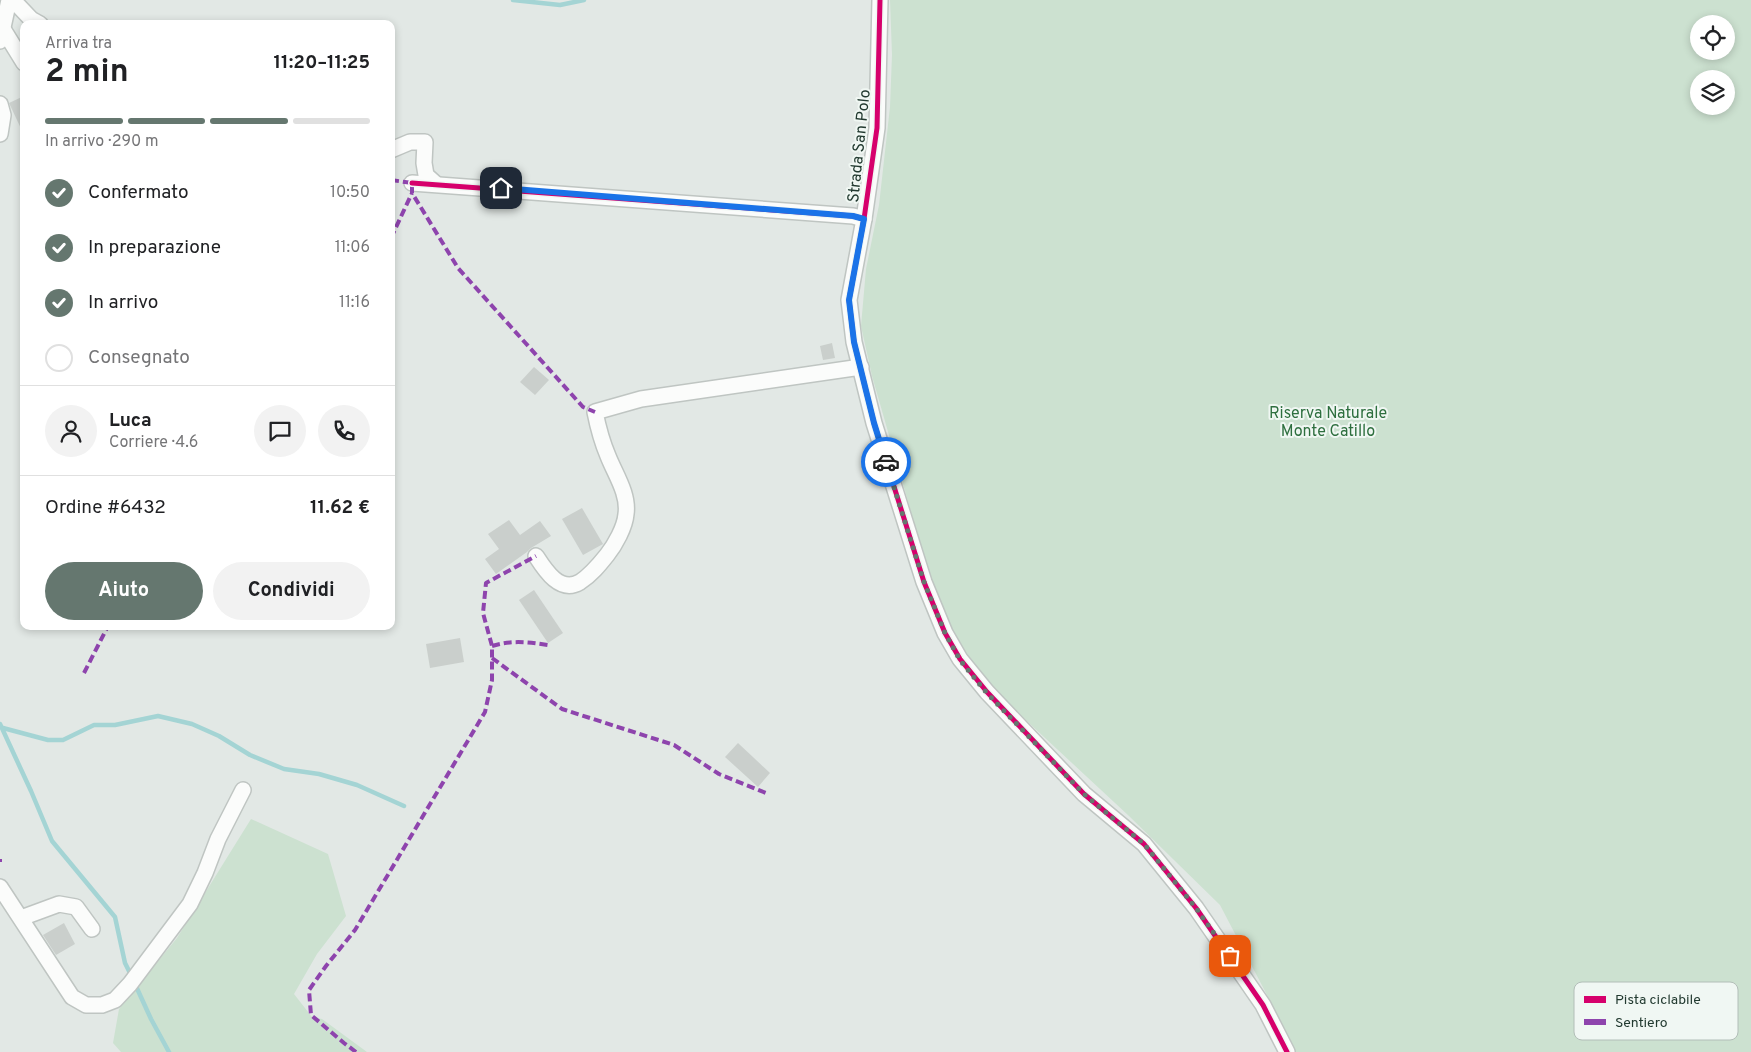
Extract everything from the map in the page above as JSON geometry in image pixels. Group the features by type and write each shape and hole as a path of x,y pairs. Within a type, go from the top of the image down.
{"street":[{"path":"9,0 2,35 20,58"},
{"path":"13,0 34,20"},
{"name":"Strada San Polo","path":"880,0 877,128 864,219 849,300 854,342 874,423 924,582 945,633 960,660 986,692 1084,794 1144,844 1196,908 1263,1005 1287,1052"},
{"path":"0,104 3,115 0,134"},
{"path":"395,148 410,142 425,142 424,163 426,175 436,184"},
{"path":"412,183 853,216 864,219"},
{"path":"536,556 550,577 565,585 578,583 594,571 616,543 626,514 623,489 605,448 596,412 641,399 861,367"},
{"path":"0,887 72,997 86,1005 102,1005 115,1000 130,984 190,904 206,873 218,839 244,790"},
{"path":"19,915 60,904 76,907 92,929"}],"green space":[{"name":"Riserva Naturale Monte Catillo","path":"890,0 1751,0 1751,1052 1294,1052 1267,995 1220,905 1129,816 987,684 955,635 930,578 872,376 861,326 866,269 879,205 890,107 892,55"},
{"path":"251,819 328,854 346,916 317,954 294,994 312,1017 322,1019 367,1052 121,1052 113,1043 119,1009 177,938"}],"building":[{"path":"20,98 20,126 9,103"},
{"path":"832,343 835,358 823,360 820,346"},
{"path":"534,367 549,380 535,395 520,382"},
{"path":"582,508 603,544 583,555 562,519"},
{"path":"509,520 520,535 540,521 551,536 496,574 485,559 499,549 488,534"},
{"path":"534,590 563,633 548,643 519,600"},
{"path":"460,638 464,662 430,668 426,644"},
{"path":"738,743 770,773 758,787 725,757"},
{"path":"64,923 75,944 56,955 43,935"}],"waterway":[{"path":"513,0 560,5 584,0"},
{"path":"3,728 48,740 63,740 94,725 115,725 158,716 192,724 219,736 250,755 284,769 319,774 357,785 404,806"},
{"path":"0,724 52,841 115,917 125,963 132,977"},
{"path":"135,984 169,1052"}],"marked path":[{"path":"395,181 412,183 412,193 458,268 583,407 595,412"},
{"path":"395,229 412,193"},
{"path":"356,1052 311,1015 309,990 355,930 485,712 492,680 492,646 483,613 486,583 536,556"},
{"path":"84,673 106,630"},
{"path":"492,646 520,642 548,645"},
{"path":"492,658 562,709 674,745 719,774 766,793"}],"cycle path":[{"path":"880,0 877,128 864,219 849,300 854,342 874,423 924,582 945,633 960,659 987,692 1084,794 1144,844 1196,908 1263,1005 1287,1052"},
{"path":"412,183 853,216 864,219"}],"way so far":[{"path":"886,462 924,582 945,633 960,660 986,692 1084,794 1144,844 1196,908 1230,956"}],"route":[{"path":"501,188 853,216 864,219 849,300 854,342 874,423 886,462"}]}
